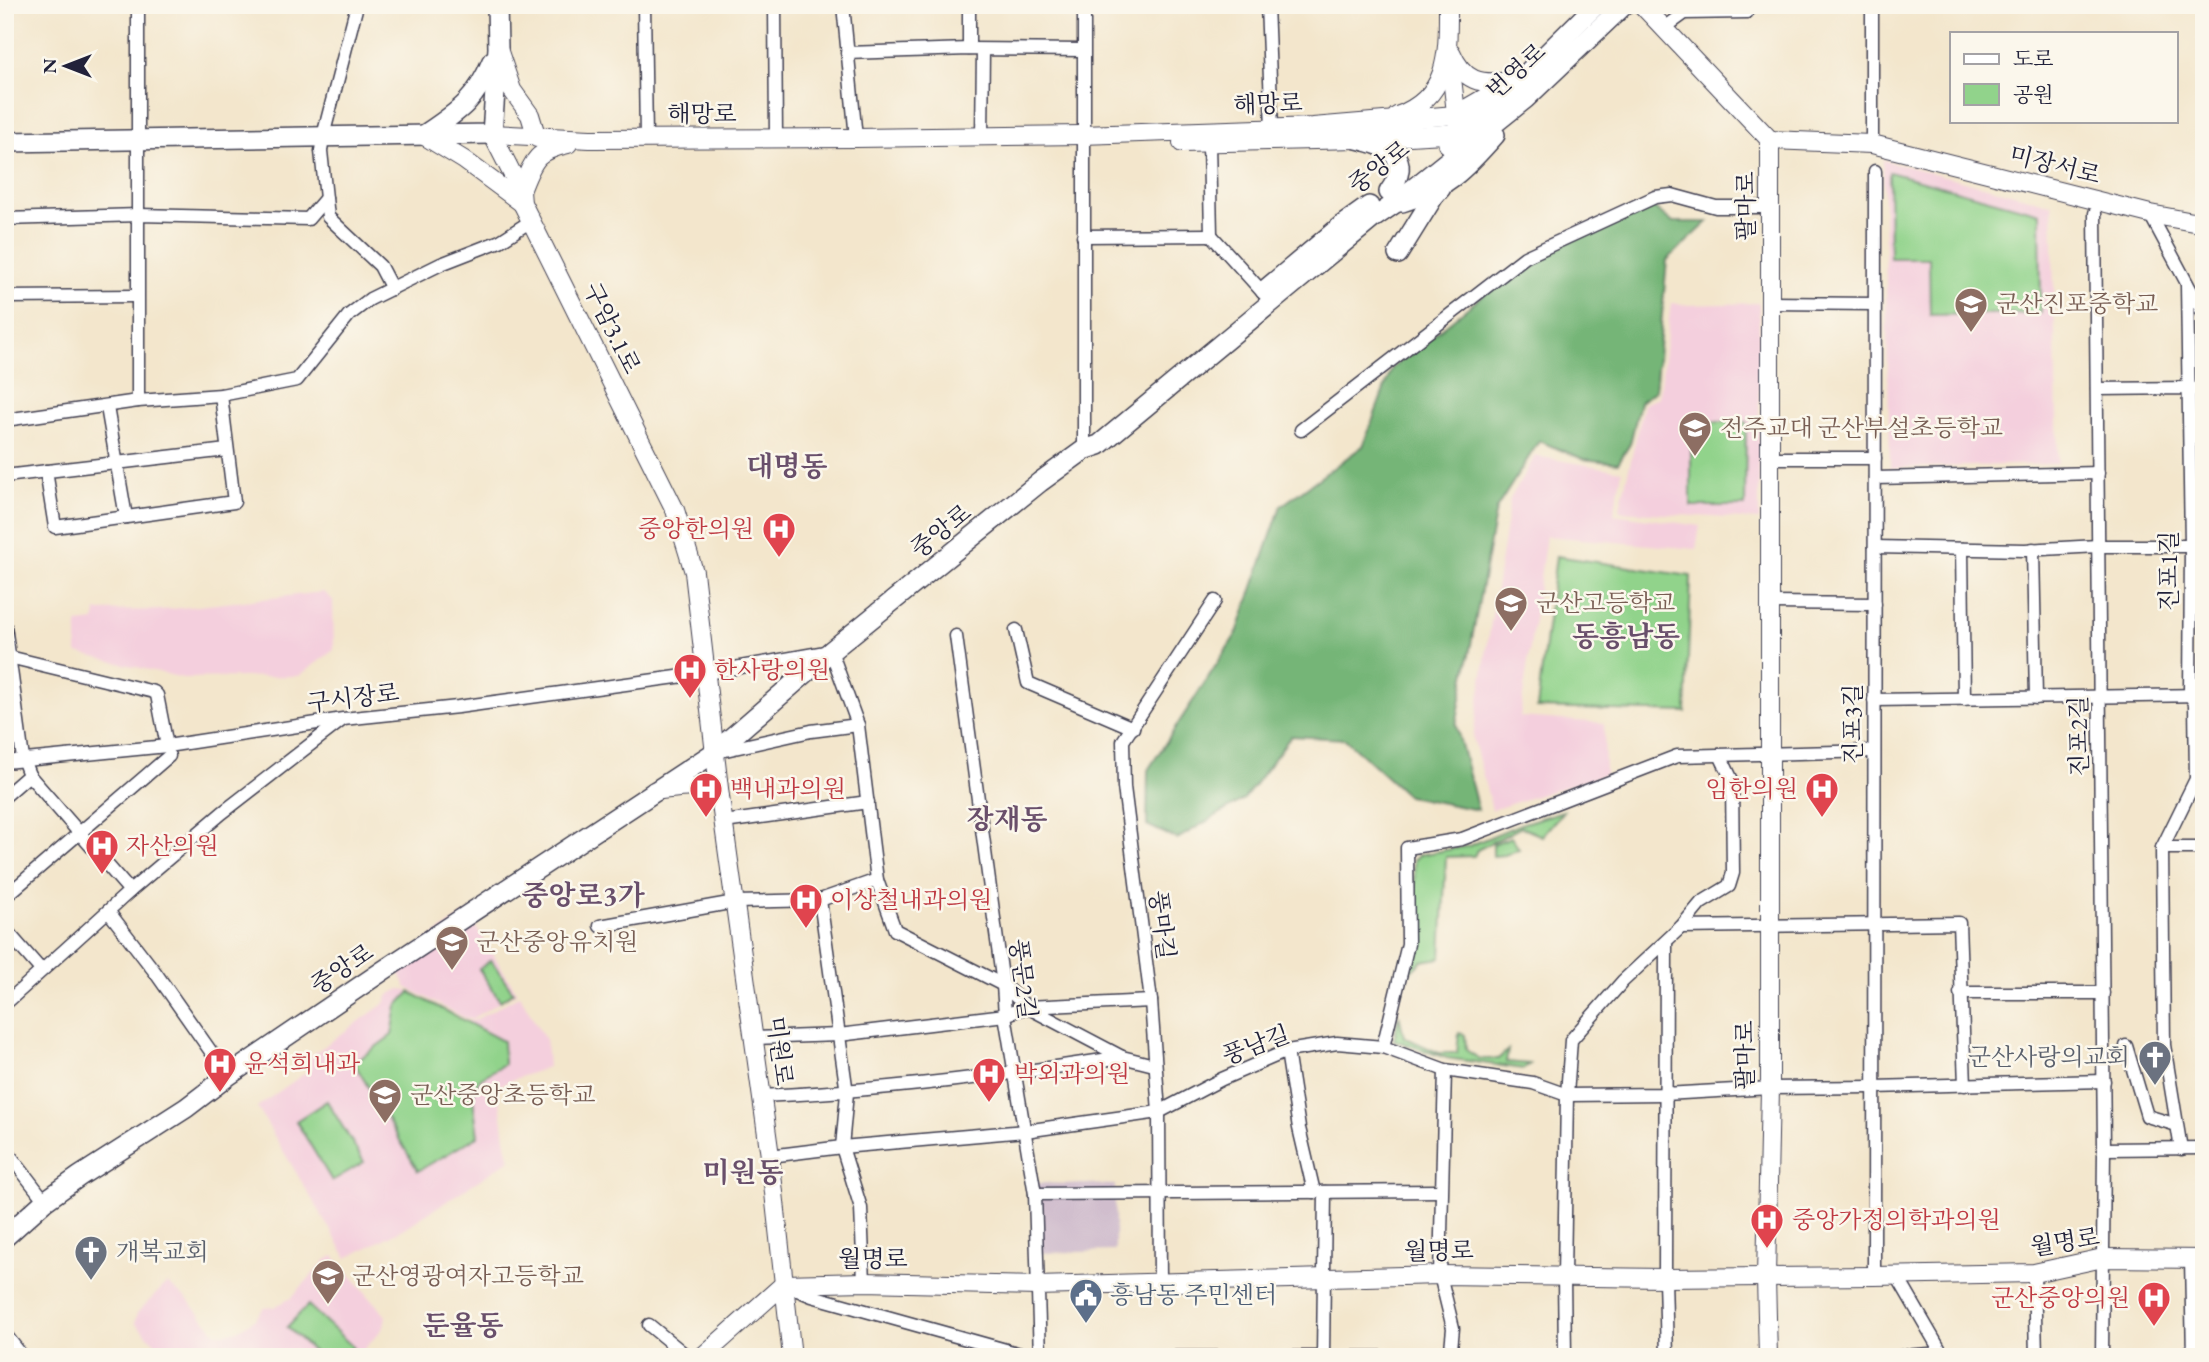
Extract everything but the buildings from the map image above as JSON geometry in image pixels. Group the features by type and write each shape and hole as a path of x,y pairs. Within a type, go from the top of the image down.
{"main road":[{"path":"492,134 498,48 497,5"},
{"name":"번영로","path":"1465,138 1519,78 1596,5"},
{"name":"번영로","path":"1465,138 1525,99 1624,5"},
{"path":"423,135 464,108 485,80 498,48"},
{"path":"1373,219 1391,212 1402,216 1405,234 1398,254 1434,196 1479,153 1525,99"},
{"name":"해망로","path":"5,142 492,134"},
{"name":"중앙로","path":"1267,297 1373,219 1392,198 1465,138"},
{"path":"1357,139 1384,146 1396,157 1399,164 1398,180 1392,198 1429,194 1442,187"},
{"name":"중앙로","path":"5,1237 45,1201 715,752 831,651 1040,482 1084,450 1099,445 1267,297 1341,226 1392,198"}],"street":[{"path":"138,5 138,401"},
{"path":"358,5 323,136 321,151 328,216 380,266 392,289"},
{"path":"644,5 646,138"},
{"path":"775,5 776,138"},
{"path":"843,5 856,138"},
{"path":"969,5 969,49"},
{"path":"1084,5 1084,450"},
{"path":"1267,5 1272,128"},
{"path":"1384,121 1409,112 1423,102 1434,89 1447,58 1448,5"},
{"name":"팔마로","path":"1642,5 1770,140 1770,1088 1766,1278 1768,1357"},
{"path":"1872,5 1872,144"},
{"path":"1663,29 1685,13 1747,12"},
{"path":"1448,46 1456,63 1468,77 1491,83 1519,78"},
{"path":"1448,46 1455,114 1465,138"},
{"path":"498,48 512,90 530,115 537,138"},
{"path":"847,53 969,49 1083,50"},
{"path":"982,136 984,50"},
{"path":"1455,114 1519,78"},
{"name":"해망로","path":"492,134 590,139 1082,135 1272,128 1455,114"},
{"name":"구암3.1로","path":"492,134 531,221 675,510 694,572 715,752"},
{"path":"423,135 521,197 533,160 549,148 590,139"},
{"name":"해망로","path":"1082,135 1097,142 1209,143 1465,138"},
{"name":"미장서로","path":"1770,140 1872,144 2150,214 2204,224"},
{"name":"해망로","path":"1209,143 1211,235"},
{"name":"진포3길","path":"1874,1276 1875,171"},
{"path":"1301,430 1525,257 1655,197 1672,195 1716,206 1770,207"},
{"path":"5,219 139,215 308,219 326,198"},
{"name":"진포2길","path":"2095,213 2104,1081 2102,1357"},
{"path":"2150,214 2204,315"},
{"path":"5,420 138,401 221,395 297,380 349,315 370,299 441,264 500,241 531,221"},
{"path":"1083,236 1211,235 1267,297"},
{"name":"진포1길","path":"2180,1149 2164,1045 2162,848 2196,779 2195,703 2190,695 2197,546 2187,284"},
{"path":"5,297 137,296"},
{"path":"1770,303 1874,304"},
{"path":"2097,389 2189,388 2204,391"},
{"path":"46,471 55,527 234,502 221,395"},
{"path":"107,407 126,517"},
{"path":"5,477 226,450"},
{"path":"1770,458 1875,458"},
{"path":"1875,478 2098,473"},
{"path":"1875,547 2033,549 2197,546"},
{"path":"1962,549 1964,699"},
{"path":"2033,549 2036,698"},
{"name":"풍마길","path":"1160,1281 1159,1112 1150,1001 1124,787 1123,741 1215,601"},
{"path":"1770,603 1875,604"},
{"path":"5,625 7,656 23,760 29,775 130,891"},
{"path":"1016,631 1028,683 1133,729"},
{"name":"풍문2길","path":"956,636 1005,1015 1035,1194 1040,1357"},
{"path":"831,651 858,725 877,880 895,930 1003,985 1027,1007 1122,1057 1154,1065"},
{"name":"중앙로","path":"706,673 831,651"},
{"path":"5,897 168,751 157,695 154,692 7,656"},
{"name":"구시장로","path":"5,762 168,751 343,719 458,707 706,673"},
{"path":"1874,700 2204,695"},
{"path":"5,1004 130,891 222,813 343,719"},
{"name":"중앙로","path":"715,752 811,731 858,725"},
{"path":"1383,1048 1408,944 1407,848 1462,838 1677,756 1874,751"},
{"name":"미원로","path":"715,752 770,1156 792,1357"},
{"path":"1565,1357 1564,1276 1570,1040 1623,981 1681,927 1701,903 1729,886 1733,873 1732,780 1720,755"},
{"path":"5,796 29,775"},
{"path":"654,791 692,787 713,790 720,797"},
{"path":"724,822 868,803"},
{"path":"2162,848 2204,848"},
{"path":"600,926 735,902 820,900 877,880"},
{"path":"820,900 847,1093 842,1147 861,1208 864,1282"},
{"path":"108,911 229,1076"},
{"path":"1681,927 1770,928 1959,923 1965,1084"},
{"path":"5,929 41,970"},
{"path":"1666,942 1667,1357"},
{"path":"1960,993 2103,993"},
{"path":"754,1038 839,1035 1005,1015 1027,1007 1150,1001"},
{"name":"풍남길","path":"770,1156 842,1147 1025,1132 1159,1112 1222,1079 1287,1051 1337,1043 1383,1048 1445,1070 1533,1083 1567,1095 2104,1081"},
{"path":"2126,1046 2147,1116 2177,1125"},
{"path":"1287,1051 1299,1128 1319,1192 1322,1356"},
{"path":"761,1096 847,1093 1017,1074 1122,1057"},
{"path":"1445,1070 1440,1275 1452,1328 1451,1349 1446,1357"},
{"path":"2104,1149 2204,1148"},
{"path":"5,1149 45,1201"},
{"path":"1035,1194 1441,1191"},
{"name":"월명로","path":"784,1284 864,1282 1037,1286 1440,1275 1665,1278 1897,1276 2034,1273 2103,1258 2197,1259"},
{"path":"2193,1357 2197,1259"},
{"path":"2034,1273 2036,1357"},
{"path":"1892,1357 1943,1355 1897,1276"},
{"path":"702,1357 784,1284 812,1296 1031,1357"},
{"path":"649,1325 688,1357"},
{"path":"5,1334 23,1357"},
{"path":"1175,1357 1396,1357"}],"shaded area":[{"name":"군산진포중학교","path":"1883,160 2052,204 2058,464 1890,468"},
{"name":"전주교대 군산부설초등학교","path":"1671,303 1759,303 1759,520 1619,511 1644,404 1659,397"},
{"name":"군산고등학교","path":"1535,456 1622,471 1614,514 1700,526 1696,549 1546,536 1520,717 1604,723 1605,774 1492,810 1473,738 1510,499"},
{"path":"324,592 333,600 334,650 299,676 183,678 77,653 77,623 95,621 96,611 162,610"},
{"name":"군산중앙유치원","path":"467,913 517,992 471,1019 406,987 395,962"},
{"name":"군산중앙초등학교","path":"400,989 468,1021 475,1020 520,995 546,1041 548,1067 504,1083 498,1088 510,1160 405,1228 347,1258 257,1107 308,1071 302,1062 385,1003 389,995"},
{"path":"1036,1183 1115,1185 1115,1251 1037,1253"},
{"name":"군산영광여자고등학교","path":"334,1256 386,1316 384,1327 357,1357 169,1357 135,1323 137,1313 167,1283 188,1300 216,1333 238,1330 255,1319 264,1308 274,1307 291,1298 326,1260"}],"green space":[{"path":"1889,172 2040,213 2041,313 1930,315 1929,258 1890,258"},
{"path":"1651,205 1672,222 1708,222 1667,260 1655,391 1640,402 1630,444 1618,463 1583,459 1539,441 1496,509 1456,725 1478,810 1408,796 1345,739 1291,736 1244,799 1177,839 1147,825 1148,770 1237,633 1281,506 1363,446 1392,368 1531,257"},
{"path":"1691,422 1746,422 1745,506 1691,506"},
{"path":"1556,556 1691,576 1686,712 1537,708"},
{"path":"1563,811 1542,836 1521,827 1477,850 1474,856 1446,857 1441,958 1422,961 1408,974 1416,943 1414,860 1419,855 1469,846 1521,824"},
{"path":"1511,837 1519,849 1505,855 1493,856 1493,844"},
{"path":"491,960 513,992 500,1001 479,969"},
{"path":"410,992 503,1041 504,1064 481,1078 475,1087 473,1099 478,1136 418,1171 354,1063 392,1035 397,1006"},
{"path":"1399,1015 1404,1037 1439,1053 1457,1053 1459,1033 1465,1035 1466,1050 1480,1059 1498,1059 1508,1050 1506,1062 1530,1064 1524,1069 1447,1058 1394,1040"},
{"path":"327,1101 364,1162 332,1181 296,1121"},
{"path":"308,1305 353,1347 345,1357 319,1357 287,1327"}],"place":[{"name":"군산진포중학교","path":"1971,334"},
{"name":"전주교대 군산부설초등학교","path":"1695,458"},
{"name":"중앙한의원","path":"779,559"},
{"name":"군산고등학교","path":"1511,633"},
{"name":"한사랑의원","path":"690,700"},
{"name":"백내과의원","path":"706,819"},
{"name":"임한의원","path":"1822,819"},
{"name":"자산의원","path":"102,876"},
{"name":"이상철내과의원","path":"806,930"},
{"name":"군산중앙유치원","path":"452,972"},
{"name":"군산사랑의교회","path":"2155,1087"},
{"name":"윤석희내과","path":"220,1094"},
{"name":"박외과의원","path":"989,1104"},
{"name":"군산중앙초등학교","path":"385,1125"},
{"name":"중앙가정의학과의원","path":"1767,1250"},
{"name":"개복교회","path":"91,1282"},
{"name":"군산영광여자고등학교","path":"328,1306"},
{"name":"흥남동 주민센터","path":"1086,1325"},
{"name":"군산중앙의원","path":"2154,1328"}],"district":[{"name":"대명동","path":"787,466"},
{"name":"동흥남동","path":"1626,636"},
{"name":"장재동","path":"1007,819"},
{"name":"중앙로3가","path":"583,895"},
{"name":"미원동","path":"743,1172"},
{"name":"둔율동","path":"463,1325"}]}
